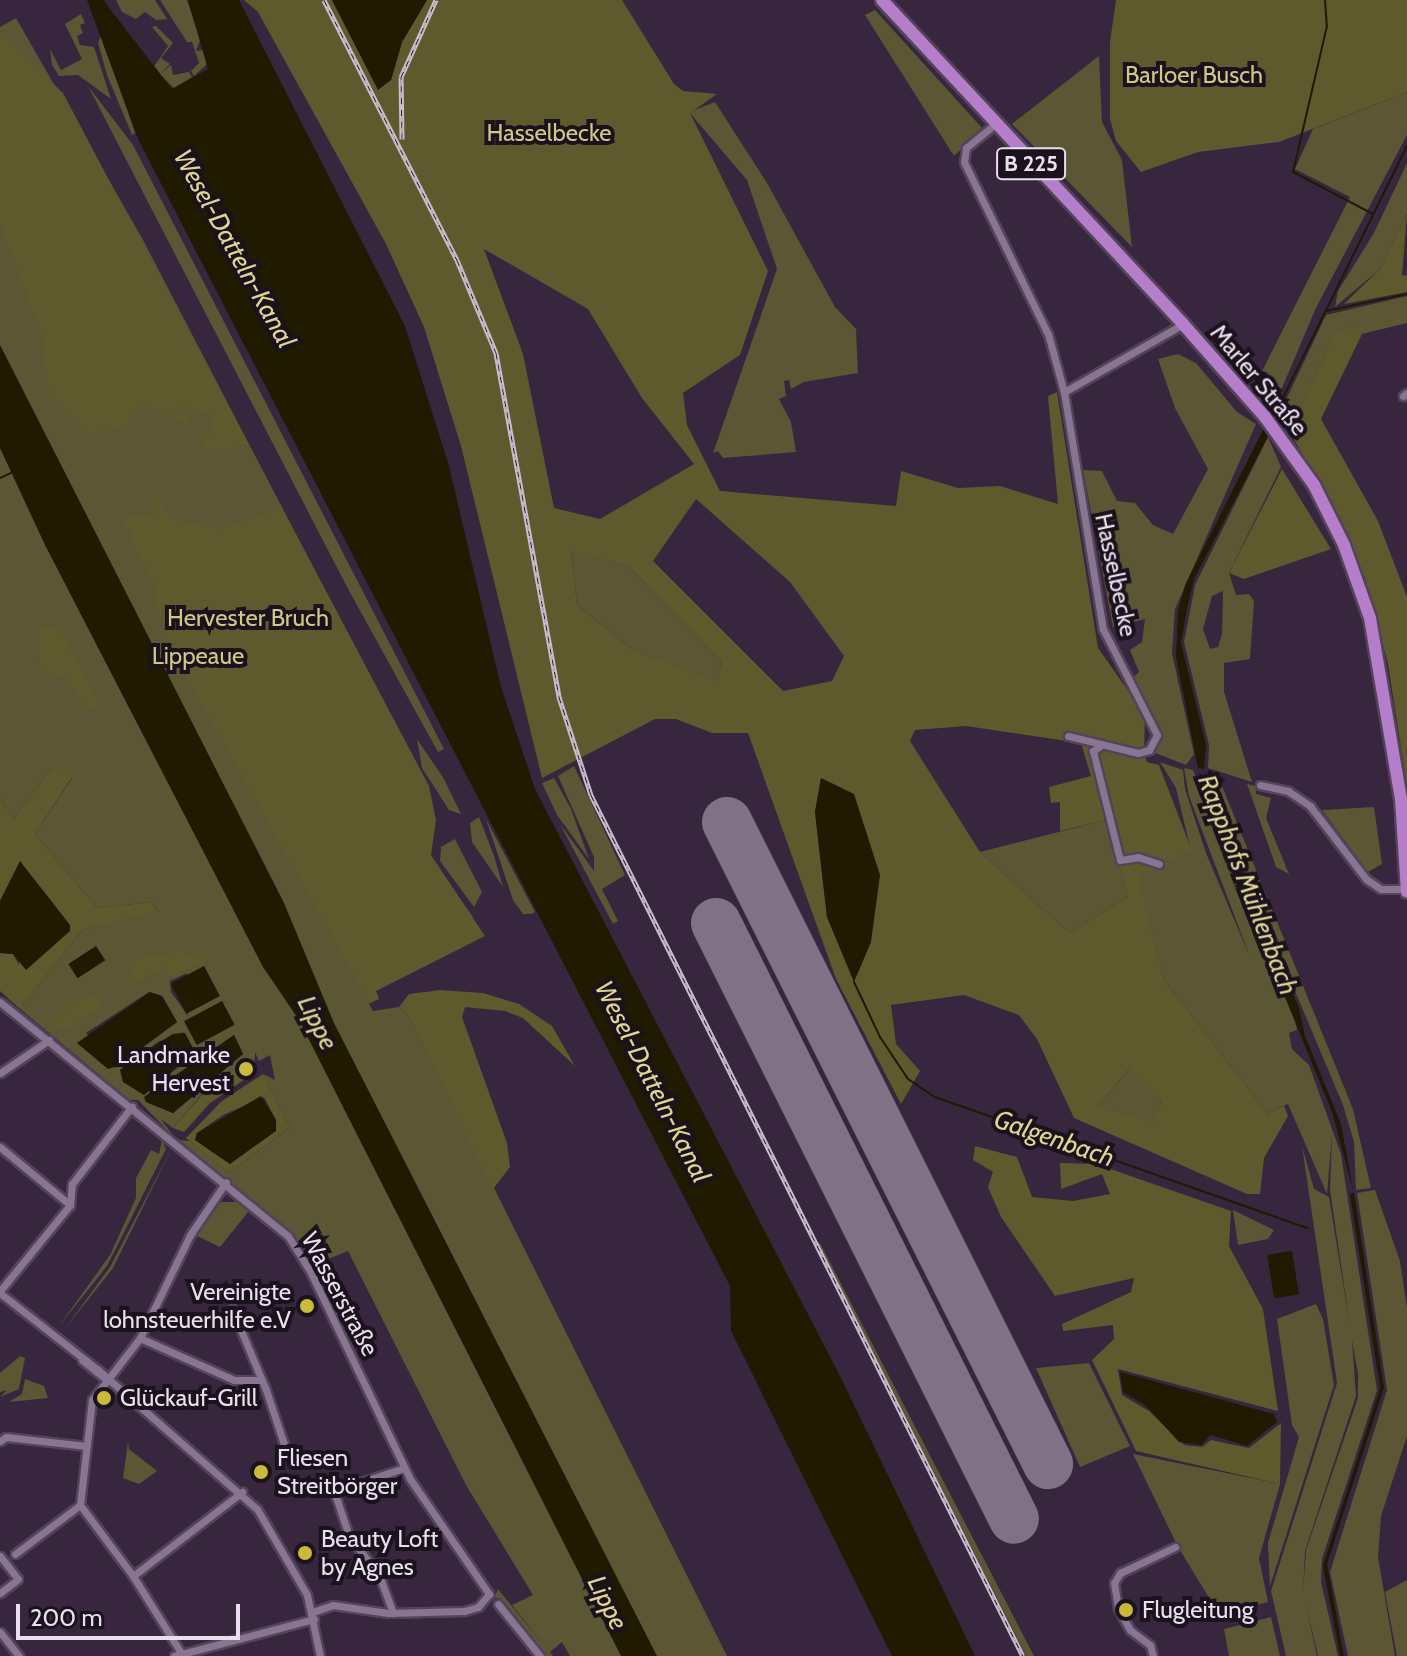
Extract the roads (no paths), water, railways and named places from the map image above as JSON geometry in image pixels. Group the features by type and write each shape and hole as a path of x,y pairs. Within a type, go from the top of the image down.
{"main road":[{"name":"Marler Straße","path":"882,0 1244,393 1287,445 1338,530 1370,618 1401,799 1407,890"}],"street":[{"name":"Hasselbecke","path":"994,125 966,148 964,162 1045,326 1064,392 1103,629 1157,735 1142,753 1100,746 1068,736"},
{"path":"1064,392 1183,324"},
{"path":"1100,746 1093,751 1120,860 1138,857 1159,864"},
{"name":"Marler Straße","path":"1260,785 1288,791 1310,806 1366,879 1381,889 1407,890"},
{"name":"Wasserstraße","path":"0,1002 272,1219 300,1253 404,1468 489,1594 478,1607 464,1611 393,1613"},
{"path":"0,1073 49,1040"},
{"path":"132,1106 72,1184 70,1205 0,1292 242,1492 286,1551 314,1616 320,1656"},
{"path":"0,1147 70,1205"},
{"path":"226,1182 190,1235 140,1338 92,1400 80,1505 133,1576 180,1655 314,1616 333,1605 393,1613 379,1575 349,1536 334,1491 404,1468"},
{"path":"232,1309 284,1444 280,1454"},
{"path":"140,1338 234,1380 261,1380"},
{"path":"0,1441 6,1437 86,1446"},
{"path":"133,1576 242,1492"},
{"path":"15,1554 80,1505"},
{"path":"1153,1656 1150,1645 1130,1630 1118,1608 1114,1583 1120,1573 1175,1547"},
{"path":"0,1593 18,1579 4,1560"},
{"path":"498,1604 540,1656"},
{"path":"0,1632 19,1656"}],"water":[{"name":"Wesel-Datteln-Kanal","path":"87,0 103,0 172,89 208,69 188,0 239,0 405,326 449,466 501,687 535,789 840,1376 975,1656 892,1656 731,1331 730,1286 138,139"},
{"path":"332,0 427,0 402,42 391,80 378,90"},
{"name":"Lippe","path":"0,345 284,903 334,1023 657,1656 621,1656 299,1020 263,967 45,545 0,448"},
{"path":"1273,410 1278,417 1194,579 1187,609 1181,643 1206,745 1204,769 1198,768 1176,657 1178,611 1186,583"},
{"path":"1199,772 1215,793 1234,855 1299,1008 1305,1036 1341,1124 1353,1190 1332,1112 1221,841"},
{"path":"821,778 854,794 880,875 871,942 854,982 827,917 815,812"},
{"path":"20,861 70,925 70,931 26,970 13,954 0,953 0,901"},
{"path":"96,946 105,960 78,978 68,964"},
{"path":"204,966 220,996 186,1014 170,984"},
{"path":"150,992 162,996 177,1022 117,1066 108,1069 77,1043"},
{"path":"222,1001 235,1025 197,1045 184,1021"},
{"path":"185,1033 195,1052 144,1095 123,1082 120,1070 133,1059 173,1034"},
{"path":"234,1035 243,1054 173,1113 146,1102 144,1097"},
{"path":"261,1096 276,1120 276,1131 230,1164 195,1140 197,1133"},
{"path":"1354,1193 1384,1388 1327,1564 1344,1656 1340,1656 1323,1566 1380,1388 1350,1194"},
{"path":"1292,1251 1299,1294 1274,1298 1267,1255"},
{"path":"1120,1372 1274,1414 1277,1422 1247,1446 1211,1435 1201,1445 1179,1442 1145,1405 1123,1392"}],"waterway":[{"path":"1325,0 1327,26 1293,172 1373,214"},
{"name":"Rapphofs Mühlenbach","path":"1275,414 1407,146"},
{"path":"1326,311 1407,294"},
{"path":"0,478 13,472"},
{"name":"Galgenbach","path":"854,982 880,1037 908,1079 935,1097 1308,1228"}],"railway":[{"path":"324,0 457,260 496,353 559,697 591,795 1023,1656"},
{"path":"402,139 401,77 436,0"}],"place":[{"name":"Landmarke Hervest","path":"246,1069"},
{"name":"Vereinigte lohnsteuerhilfe e.V","path":"307,1306"},
{"name":"Glückauf-Grill","path":"104,1398"},
{"name":"Fliesen Streitbörger","path":"261,1472"},
{"name":"Beauty Loft by Agnes","path":"305,1553"},
{"name":"Flugleitung","path":"1126,1610"}],"park label":[{"name":"Barloer Busch","path":"1194,75"},
{"name":"Hervester Bruch","path":"248,618"},
{"name":"Lippeaue","path":"198,656"}]}
